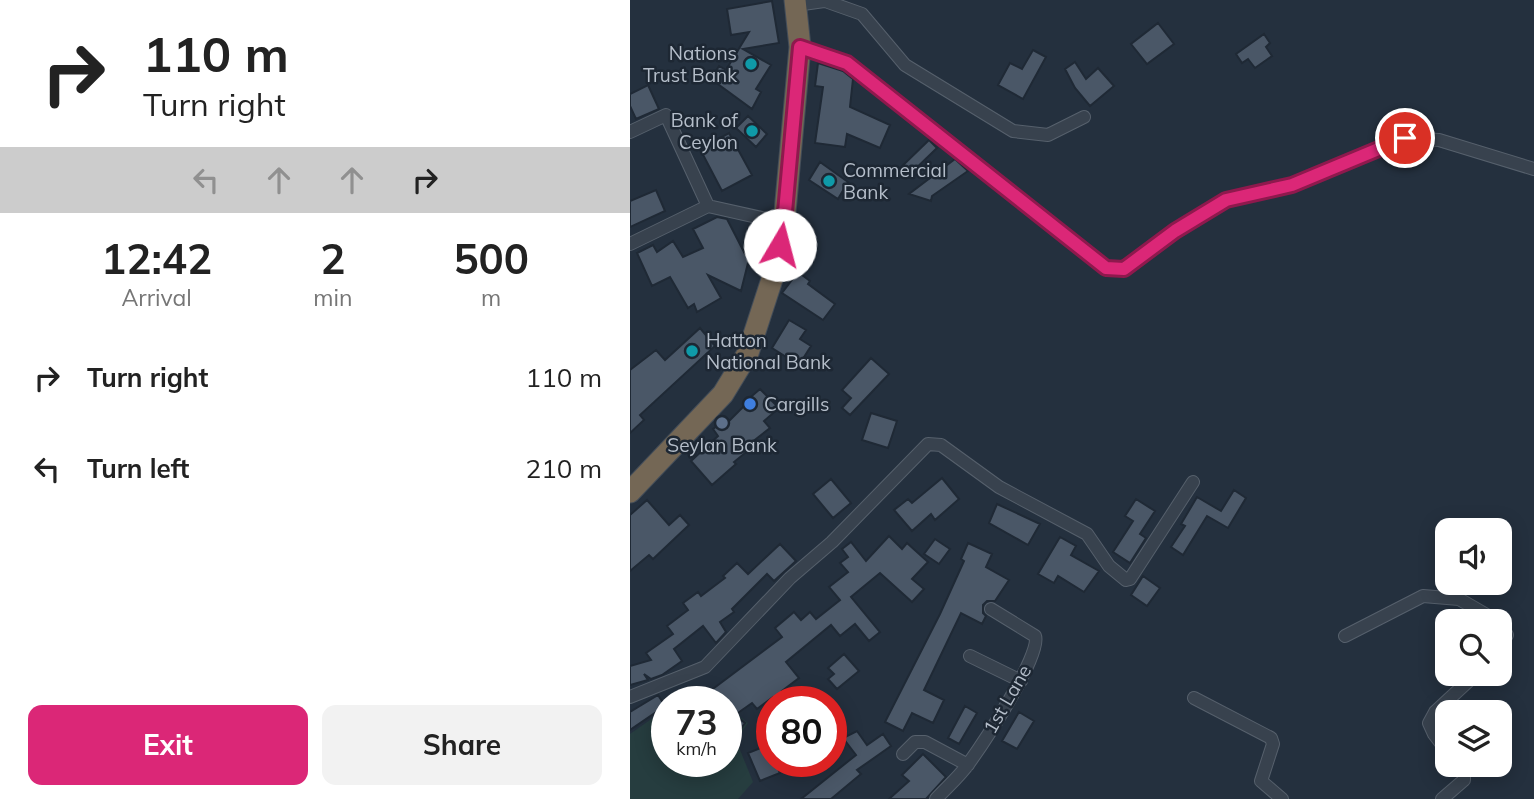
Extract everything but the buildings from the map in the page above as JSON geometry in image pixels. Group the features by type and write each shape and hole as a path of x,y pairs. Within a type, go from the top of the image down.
{"highway":[{"path":"630,492 723,394 748,353 776,267 784,223 800,47 795,3"}],"street":[{"path":"795,3 830,1 862,14 905,65 1013,131 1048,135 1084,117"},
{"path":"800,47 847,63 1106,268 1124,269 1175,231 1226,200 1292,185 1405,138 1439,140 1534,169"},
{"path":"630,132 666,115 708,206"},
{"path":"630,244 708,206 784,223"},
{"path":"630,697 705,667 790,578 832,542 928,444 941,445 999,486 1087,534 1109,566 1126,580 1130,579 1193,482"},
{"path":"1345,636 1423,596 1459,598 1477,609"},
{"name":"1st Lane","path":"936,799 968,765 1021,681 1038,641 1035,636 991,609"},
{"path":"970,656 1021,681"},
{"path":"1448,700 1463,686"},
{"path":"1194,698 1270,738 1273,744 1261,781 1282,799"},
{"path":"1435,712 1429,723 1435,735"},
{"path":"903,754 915,742 925,742 968,765"},
{"path":"1442,799 1464,780 1464,777"}],"green space":[{"path":"742,718 748,723 742,732"},
{"path":"651,719 651,777 742,777 742,755 753,782 738,799 630,799 630,734"}],"place":[{"name":"Nations Trust Bank","path":"751,64"},
{"name":"Bank of Ceylon","path":"752,131"},
{"name":"Commercial Bank","path":"829,181"},
{"name":"Hatton National Bank","path":"692,351"},
{"name":"Cargills","path":"750,404"},
{"name":"Seylan Bank","path":"722,423"}],"route":[{"path":"780,245 800,47 847,63 1106,268 1124,269 1175,231 1226,200 1292,185 1405,138"}]}
